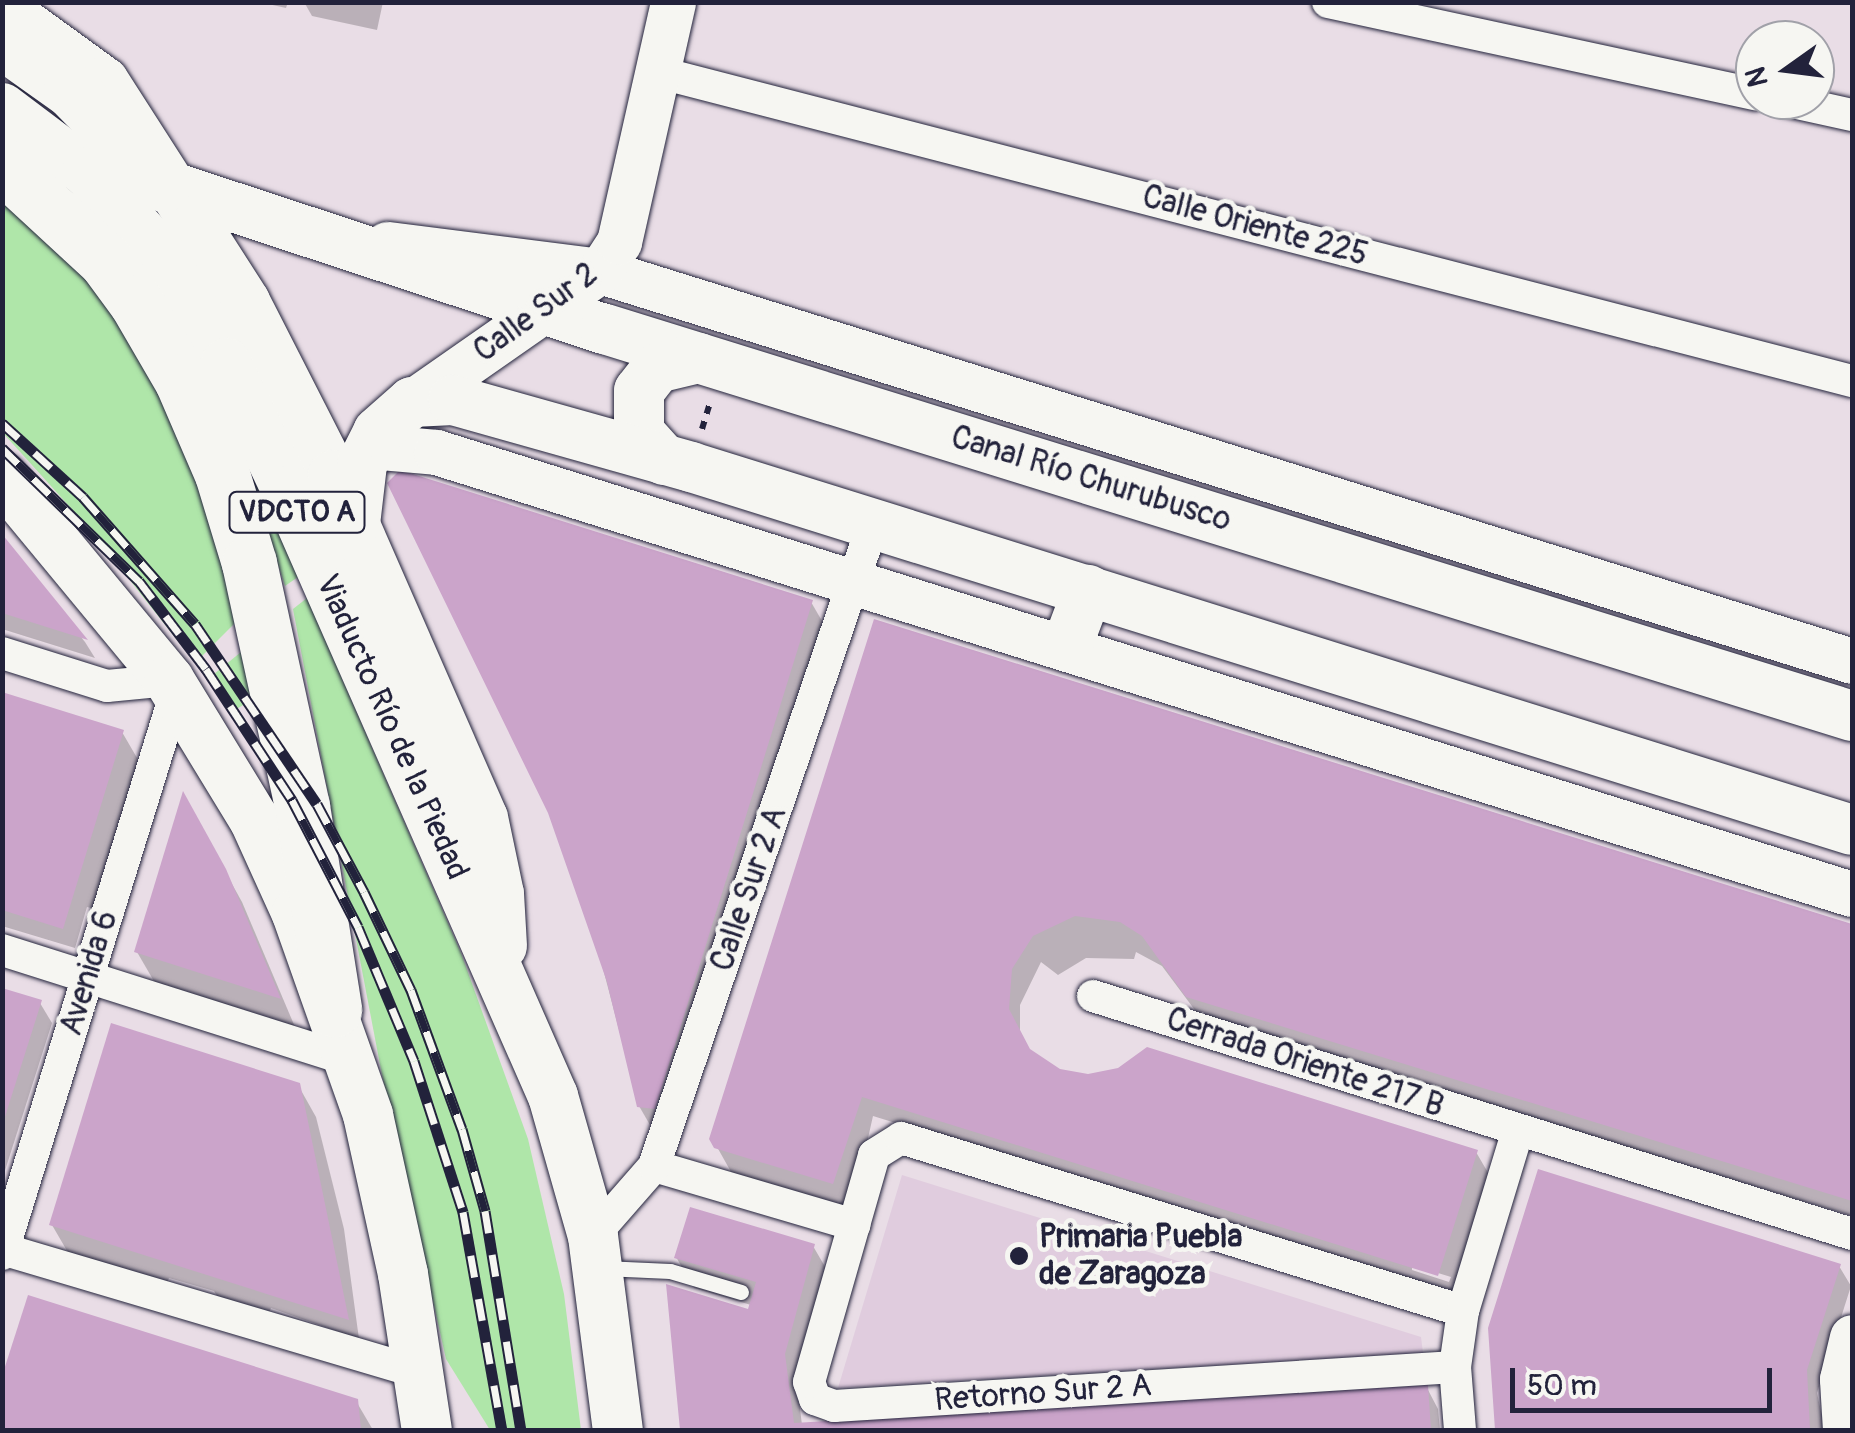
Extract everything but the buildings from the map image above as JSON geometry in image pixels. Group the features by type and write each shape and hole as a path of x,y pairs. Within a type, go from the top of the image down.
{"highway":[{"path":"2,41 70,90 163,184"},
{"path":"2,164 105,260 136,302 182,380 222,474 249,563 302,806 334,1009"}],"main road":[{"path":"2,8 104,82 163,184 245,302 355,524 483,818 500,894 504,976"},
{"name":"Viaducto Río de la Piedad","path":"2,108 87,172 128,212 196,306 304,526 504,976 553,1096 596,1252 618,1430"},
{"name":"Canal Río Churubusco","path":"163,184 711,361 1852,716"},
{"path":"677,463 639,432 639,391 658,368 711,361"},
{"path":"412,402 452,400 677,463 1852,830"},
{"name":"Calle Sur 2","path":"369,446 412,402"},
{"path":"355,524 369,446"},
{"path":"2,478 81,565 173,686 254,819 352,1061 432,1410"},
{"path":"1068,646 1088,590"}],"street":[{"name":"Calle Sur 2","path":"412,402 600,270 619,242 673,2"},
{"path":"1328,2 1735,90"},
{"name":"Calle Oriente 225","path":"657,72 1852,381"},
{"name":"Canal Río Churubusco","path":"331,237 600,270 1852,660"},
{"path":"369,446 436,452 1068,646 1852,894"},
{"name":"Calle Sur 2 A","path":"596,1252 654,1166 873,524"},
{"path":"2,653 107,686 173,686"},
{"name":"Avenida 6","path":"3,1251 173,686"},
{"path":"2,950 352,1061"},
{"name":"Cerrada Oriente 217 B","path":"1093,996 1852,1234"},
{"path":"1460,1430 1455,1368 1463,1311 1518,1130"},
{"path":"654,1166 854,1225 881,1146 920,1140 1463,1311"},
{"name":"Retorno Sur 2 A","path":"854,1225 810,1372 811,1391 822,1404 1455,1368"},
{"path":"3,1251 432,1410"},
{"path":"1845,1430 1842,1379 1852,1337"}],"lane":[{"path":"596,1252 740,1292"}],"path":[{"path":"677,463 711,361"}],"shaded area":[{"name":"Primaria Puebla de Zaragoza","path":"902,1175 1421,1337 1423,1353 838,1388"}],"green space":[{"path":"2,182 74,253 193,446 236,622 195,663 88,527 3,433"},
{"path":"244,449 298,577 285,586 241,452"},
{"path":"307,598 461,953 528,1139 564,1294 581,1430 490,1430 446,1359 382,1075 293,609"},
{"path":"252,643 263,693 230,713 208,679"}],"railway":[{"path":"2,423 83,497 195,624 317,804 364,892 411,990 462,1129 485,1211 521,1430"},
{"path":"2,448 139,581 206,669 292,800 358,927 414,1061 463,1212 502,1430"}],"place":[{"name":"Primaria Puebla de Zaragoza","path":"1019,1256"}]}
